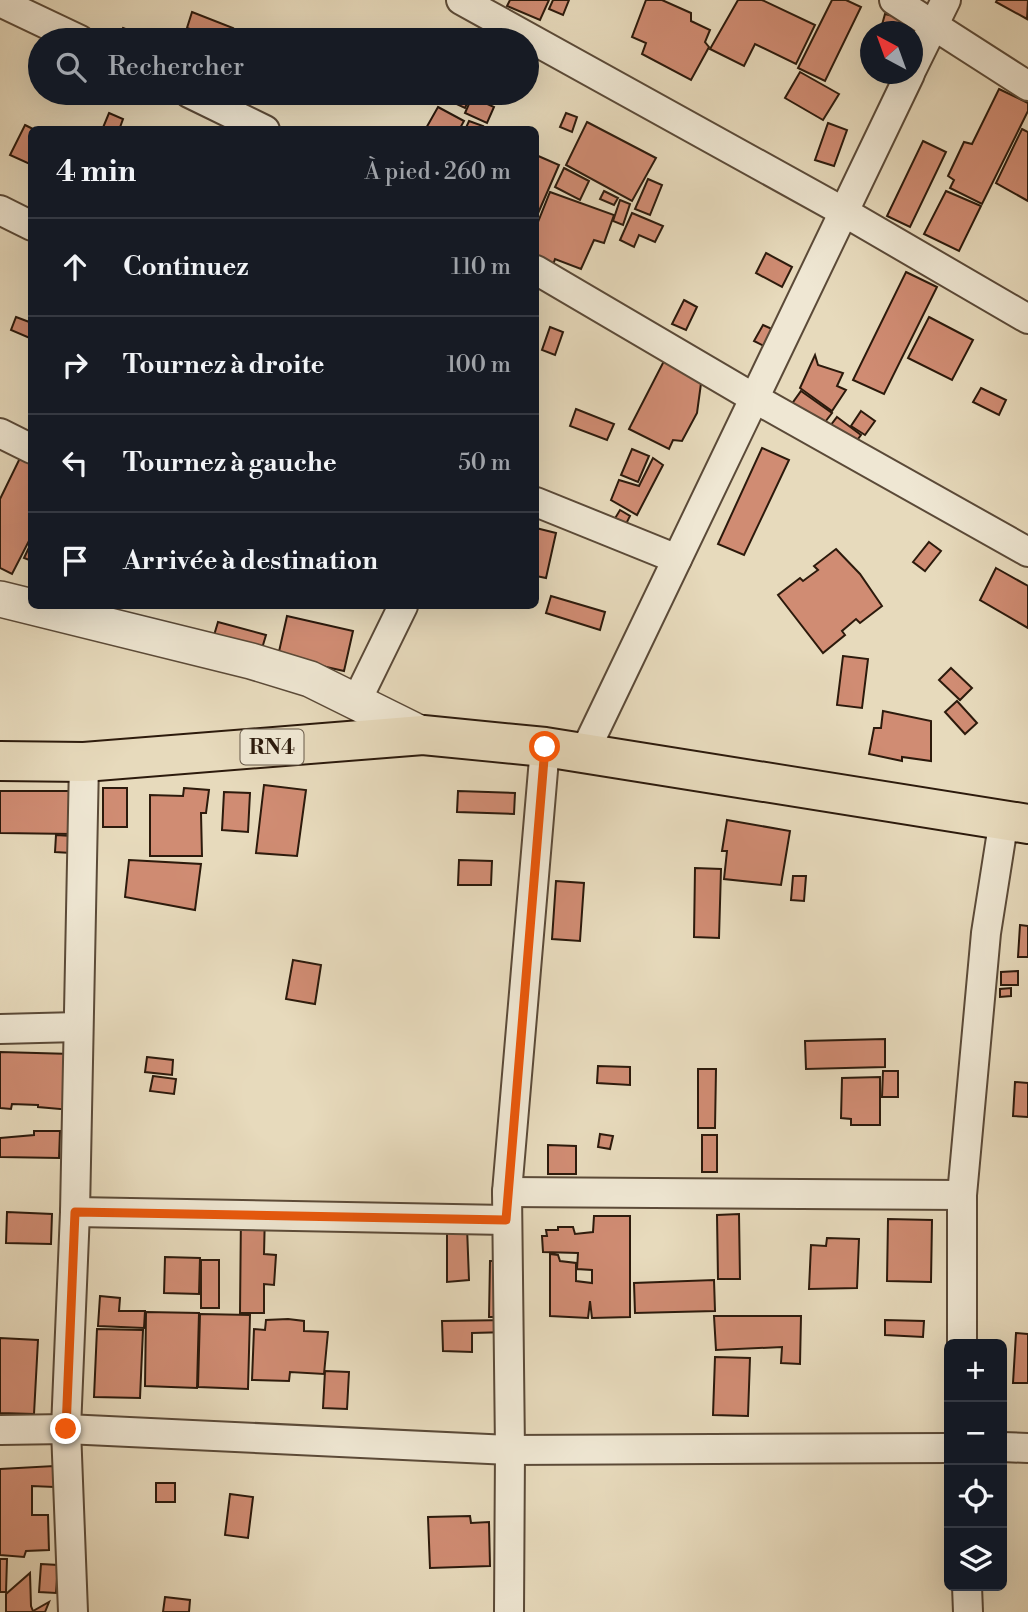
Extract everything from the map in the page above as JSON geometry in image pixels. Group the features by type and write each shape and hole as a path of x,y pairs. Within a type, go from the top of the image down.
{"highway":[{"name":"RN4","path":"0,761 84,762 423,735 545,747 1016,821"}],"street":[{"path":"461,0 512,28"},
{"path":"894,0 940,12 1028,86"},
{"path":"0,2 55,28"},
{"path":"923,47 940,12"},
{"path":"539,43 844,212 1028,319"},
{"path":"584,753 905,84"},
{"path":"214,105 257,126"},
{"path":"0,210 28,224"},
{"path":"539,272 754,398 1028,552"},
{"path":"0,433 28,447"},
{"path":"539,503 677,559"},
{"path":"0,599 28,604"},
{"path":"59,609 95,615 310,679 423,735"},
{"path":"356,702 402,609"},
{"path":"509,1612 507,1192 545,747"},
{"path":"73,1612 66,1429 75,1212 84,762"},
{"path":"962,1339 962,1195 986,933 1016,821"},
{"path":"0,1029 78,1027"},
{"path":"507,1192 962,1195"},
{"path":"75,1212 506,1220"},
{"path":"0,1430 66,1429 510,1450 944,1448"},
{"path":"1007,1447 1028,1448"},
{"path":"967,1591 968,1612"}],"building":[{"path":"510,0 549,0 540,20 507,6"},
{"path":"553,0 569,0 563,15 549,9"},
{"path":"646,0 662,0 691,13 691,21 710,30 705,42 709,47 691,80 642,54 646,43 632,37"},
{"path":"738,0 762,0 815,25 796,64 755,44 744,66 710,49"},
{"path":"832,0 846,0 861,7 825,81 798,68"},
{"path":"1028,0 1027,19 996,2"},
{"path":"192,12 233,28 187,28"},
{"path":"885,14 905,19 904,21 883,21"},
{"path":"800,72 839,94 823,120 785,98"},
{"path":"999,89 1028,103 1028,111 982,204 950,188 954,180 948,176 964,142 972,144"},
{"path":"468,105 494,107 487,123 465,113"},
{"path":"438,107 464,121 461,126 427,126"},
{"path":"109,113 123,119 120,126 104,126"},
{"path":"566,113 577,117 572,132 560,127"},
{"path":"469,121 483,126 467,126"},
{"path":"587,122 656,158 632,201 566,165"},
{"path":"828,123 847,130 834,166 815,160"},
{"path":"25,125 28,126 28,163 10,155"},
{"path":"1022,129 1028,132 1028,201 996,183"},
{"path":"923,141 946,152 910,227 887,216"},
{"path":"539,156 559,165 539,211"},
{"path":"564,168 589,181 580,200 555,187"},
{"path":"648,179 662,185 650,215 635,209"},
{"path":"604,191 618,198 614,205 600,199"},
{"path":"946,191 981,206 959,251 924,234"},
{"path":"550,192 614,215 604,243 594,240 581,269 555,259 553,265 539,258 539,220"},
{"path":"620,200 630,204 623,225 613,221"},
{"path":"632,213 663,226 655,242 639,235 634,247 620,240"},
{"path":"766,253 792,267 782,287 756,273"},
{"path":"906,272 937,287 884,394 853,380"},
{"path":"684,300 697,307 686,330 672,324"},
{"path":"16,317 28,322 28,337 11,330"},
{"path":"929,317 973,340 952,380 908,358"},
{"path":"763,325 772,329 764,346 754,341"},
{"path":"550,327 563,332 555,355 542,350"},
{"path":"815,355 818,365 843,373 837,386 846,390 832,411 800,388"},
{"path":"665,359 702,376 697,413 682,441 673,440 669,449 629,429"},
{"path":"981,388 1006,400 999,415 973,402"},
{"path":"801,391 832,413 822,426 791,405"},
{"path":"576,409 614,424 607,440 570,426"},
{"path":"861,411 875,421 865,435 851,426"},
{"path":"837,417 861,435 848,452 824,434"},
{"path":"762,448 789,460 744,555 718,544"},
{"path":"632,449 649,456 638,482 621,475"},
{"path":"20,458 28,461 28,543 12,574 0,568 0,499"},
{"path":"653,458 663,465 637,515 611,500 619,480 639,486"},
{"path":"620,510 630,516 625,526 614,520"},
{"path":"539,529 556,533 546,578 539,577"},
{"path":"929,542 941,551 925,571 913,562"},
{"path":"836,549 860,574 882,606 860,623 856,619 842,631 845,635 823,653 778,595 800,578 803,581 818,570 814,566"},
{"path":"996,568 1028,586 1028,628 980,600"},
{"path":"551,596 605,612 600,630 546,613"},
{"path":"287,616 353,631 344,671 278,656"},
{"path":"218,622 266,635 260,655 212,642"},
{"path":"843,656 868,659 862,708 837,705"},
{"path":"951,668 972,688 960,700 939,680"},
{"path":"957,701 977,723 965,734 945,712"},
{"path":"883,711 931,721 931,761 902,757 902,761 869,754 874,728 881,728"},
{"path":"264,785 306,790 297,856 256,853"},
{"path":"103,788 127,788 127,827 103,827"},
{"path":"184,788 209,790 206,813 201,813 202,856 150,856 150,795 183,796"},
{"path":"0,791 74,791 73,834 0,833"},
{"path":"458,791 515,793 514,814 457,812"},
{"path":"224,792 250,793 248,832 222,830"},
{"path":"727,820 790,831 781,885 724,879 727,851 722,851"},
{"path":"56,835 72,836 71,853 55,852"},
{"path":"129,860 201,864 195,910 125,897"},
{"path":"459,860 492,861 491,885 458,885"},
{"path":"695,868 721,869 719,938 694,937"},
{"path":"793,876 806,876 804,901 791,900"},
{"path":"556,881 584,883 580,941 552,939"},
{"path":"1020,925 1028,926 1028,957 1018,957"},
{"path":"293,960 321,965 315,1004 286,999"},
{"path":"1018,971 1018,985 1001,985 1001,972"},
{"path":"1011,988 1011,996 1000,997 1000,989"},
{"path":"885,1039 885,1067 806,1069 805,1041"},
{"path":"0,1052 72,1054 71,1110 12,1104 11,1109 0,1108"},
{"path":"147,1057 173,1060 172,1075 145,1072"},
{"path":"598,1066 630,1067 630,1085 597,1083"},
{"path":"698,1069 716,1069 715,1128 698,1128"},
{"path":"883,1071 898,1071 898,1097 882,1097"},
{"path":"153,1076 176,1079 174,1094 150,1091"},
{"path":"880,1077 880,1125 851,1125 851,1119 841,1118 842,1078"},
{"path":"1015,1082 1028,1083 1028,1117 1013,1116"},
{"path":"34,1131 60,1131 59,1158 0,1157 0,1138 34,1135"},
{"path":"600,1134 613,1136 610,1149 598,1147"},
{"path":"702,1135 717,1135 717,1172 702,1172"},
{"path":"548,1145 576,1146 576,1174 548,1174"},
{"path":"7,1212 52,1214 51,1244 6,1243"},
{"path":"241,1212 265,1212 264,1254 276,1255 274,1285 264,1284 264,1313 240,1313"},
{"path":"739,1214 740,1279 718,1279 717,1215"},
{"path":"594,1216 630,1216 630,1317 592,1318 590,1301 588,1318 550,1316 550,1254 558,1255 560,1261 576,1263 576,1281 592,1283 592,1270 577,1269 578,1253 543,1252 542,1236 547,1236 546,1230 558,1230 558,1227 573,1227 575,1234 593,1232"},
{"path":"888,1219 932,1220 931,1282 887,1281"},
{"path":"447,1227 467,1227 469,1280 447,1282"},
{"path":"827,1238 859,1239 857,1288 809,1289 811,1245 826,1246"},
{"path":"165,1257 200,1258 199,1294 164,1293"},
{"path":"201,1260 219,1260 219,1308 201,1308"},
{"path":"490,1261 511,1261 510,1317 489,1317"},
{"path":"714,1280 715,1311 635,1313 634,1283"},
{"path":"100,1296 120,1298 119,1311 145,1311 144,1328 98,1326"},
{"path":"146,1312 199,1313 197,1388 145,1386"},
{"path":"200,1314 250,1315 248,1389 198,1387"},
{"path":"714,1316 801,1316 800,1364 781,1363 782,1347 716,1350"},
{"path":"266,1320 304,1321 304,1331 328,1332 324,1374 290,1372 289,1381 252,1380 254,1329 265,1330"},
{"path":"509,1320 509,1332 472,1333 472,1352 443,1351 442,1321"},
{"path":"885,1320 924,1321 923,1337 885,1335"},
{"path":"97,1329 143,1330 140,1398 94,1397"},
{"path":"1016,1333 1028,1334 1028,1383 1013,1383"},
{"path":"0,1338 38,1340 34,1414 0,1413"},
{"path":"715,1357 750,1358 748,1416 713,1415"},
{"path":"325,1371 349,1372 347,1409 323,1408"},
{"path":"54,1466 54,1487 32,1486 32,1515 48,1515 49,1550 26,1551 24,1557 0,1555 0,1469"},
{"path":"156,1483 175,1483 175,1502 156,1502"},
{"path":"230,1494 253,1497 248,1538 225,1535"},
{"path":"470,1516 471,1523 489,1522 490,1566 430,1568 428,1517"},
{"path":"0,1559 7,1559 6,1592 0,1592"},
{"path":"41,1564 58,1565 56,1593 39,1592"},
{"path":"30,1573 31,1606 33,1611 49,1602 45,1612 6,1612 6,1594"},
{"path":"165,1597 190,1600 189,1612 163,1612"}],"route":[{"path":"66,1429 75,1212 506,1220 545,747"}]}
